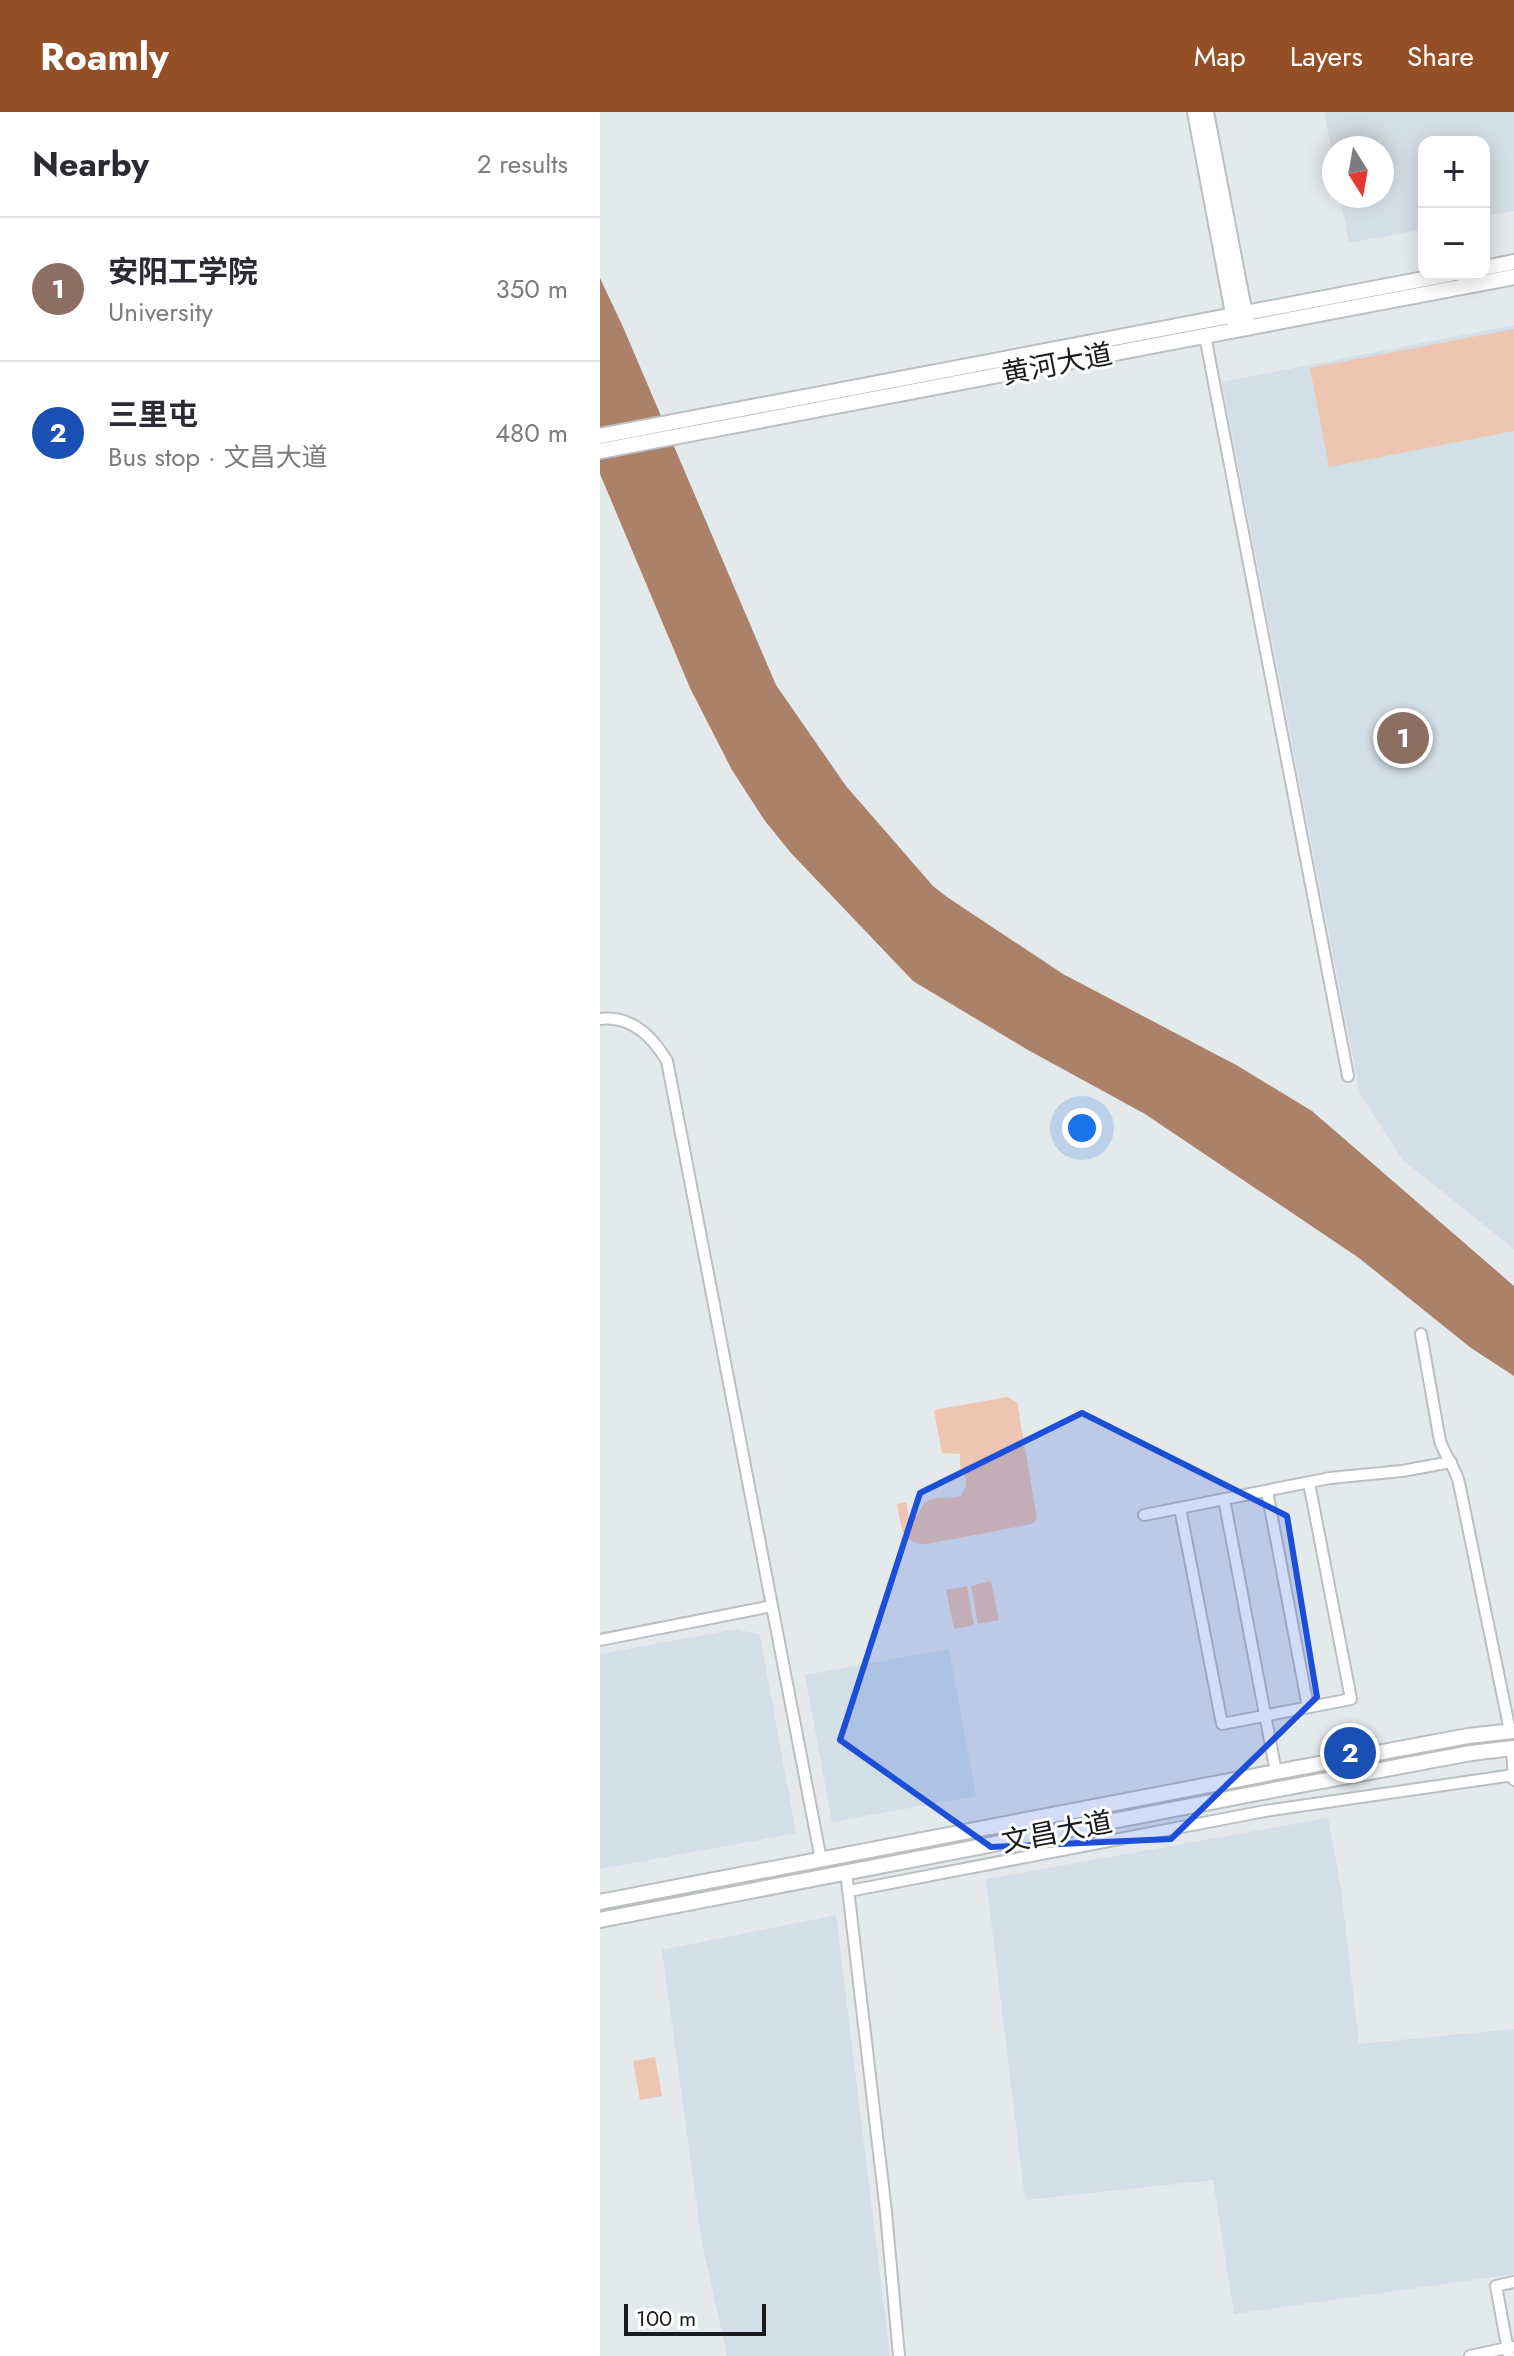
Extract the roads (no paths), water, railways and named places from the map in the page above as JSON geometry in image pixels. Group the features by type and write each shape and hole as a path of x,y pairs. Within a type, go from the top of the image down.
{"main road":[{"path":"1195,112 1240,322"},
{"path":"1206,112 1240,322"},
{"path":"1490,267 1514,262"},
{"name":"黄河大道","path":"600,451 672,430 1240,322 1514,277"},
{"name":"黄河大道","path":"600,436 672,430 1205,336 1240,322 1424,280"},
{"name":"文昌大道","path":"600,1902 1276,1772 1512,1731"},
{"name":"文昌大道","path":"600,1920 1471,1753 1513,1748"}],"street":[{"path":"1205,336 1348,1076"},
{"path":"600,1019 622,1020 637,1027 659,1046 667,1061 821,1860"},
{"path":"1421,1334 1440,1441 1459,1483 1512,1731"},
{"path":"1144,1515 1309,1483 1451,1462"},
{"path":"1180,1508 1222,1724 1351,1699 1309,1483"},
{"path":"1267,1491 1308,1707"},
{"path":"1224,1499 1276,1772"},
{"path":"600,1640 772,1606"},
{"path":"849,1891 1265,1811 1514,1777 1513,1748"},
{"path":"846,1872 886,2212 899,2356"},
{"path":"1470,2356 1510,2350 1496,2286 1514,2282"}],"place":[{"name":"安阳工学院","path":"1403,738"},
{"name":"三里屯","path":"1350,1753"}]}
